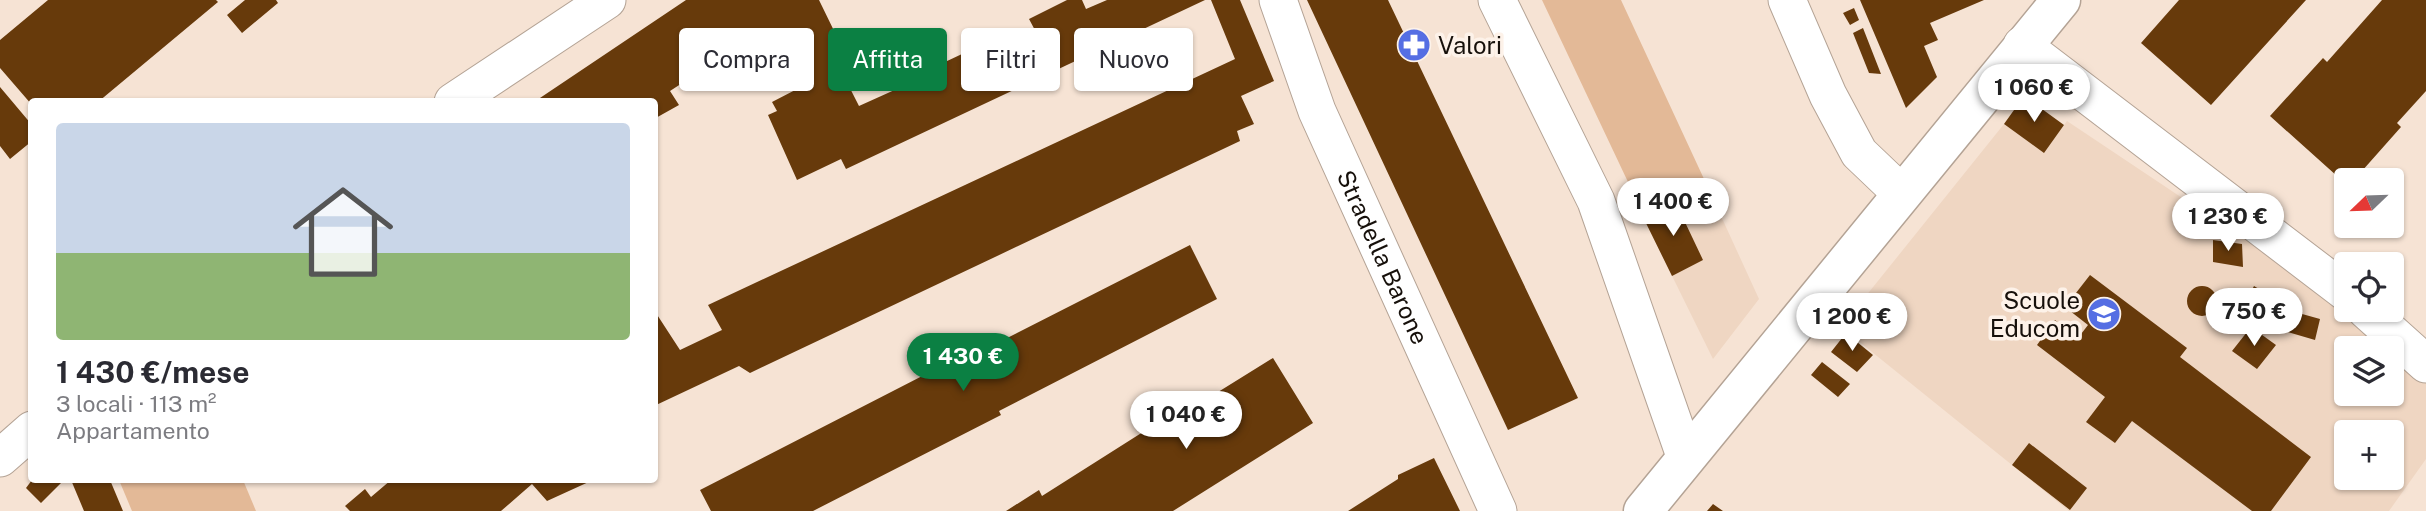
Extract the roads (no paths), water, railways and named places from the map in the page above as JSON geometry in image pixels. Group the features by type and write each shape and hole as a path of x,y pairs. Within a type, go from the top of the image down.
{"street":[{"path":"459,98 607,0"},
{"name":"Stradella Barone","path":"1278,0 1317,111 1498,511"},
{"path":"1497,0 1596,201 1685,456"},
{"path":"1787,0 1828,95 1859,153 1902,194"},
{"path":"1643,511 1685,456 2061,0"},
{"path":"2022,45 2334,283"},
{"path":"2379,322 2426,364"},
{"path":"0,458 28,434"}],"place":[{"name":"Valori","path":"1414,45"},
{"name":"Scuole Educom","path":"2104,314"}]}
